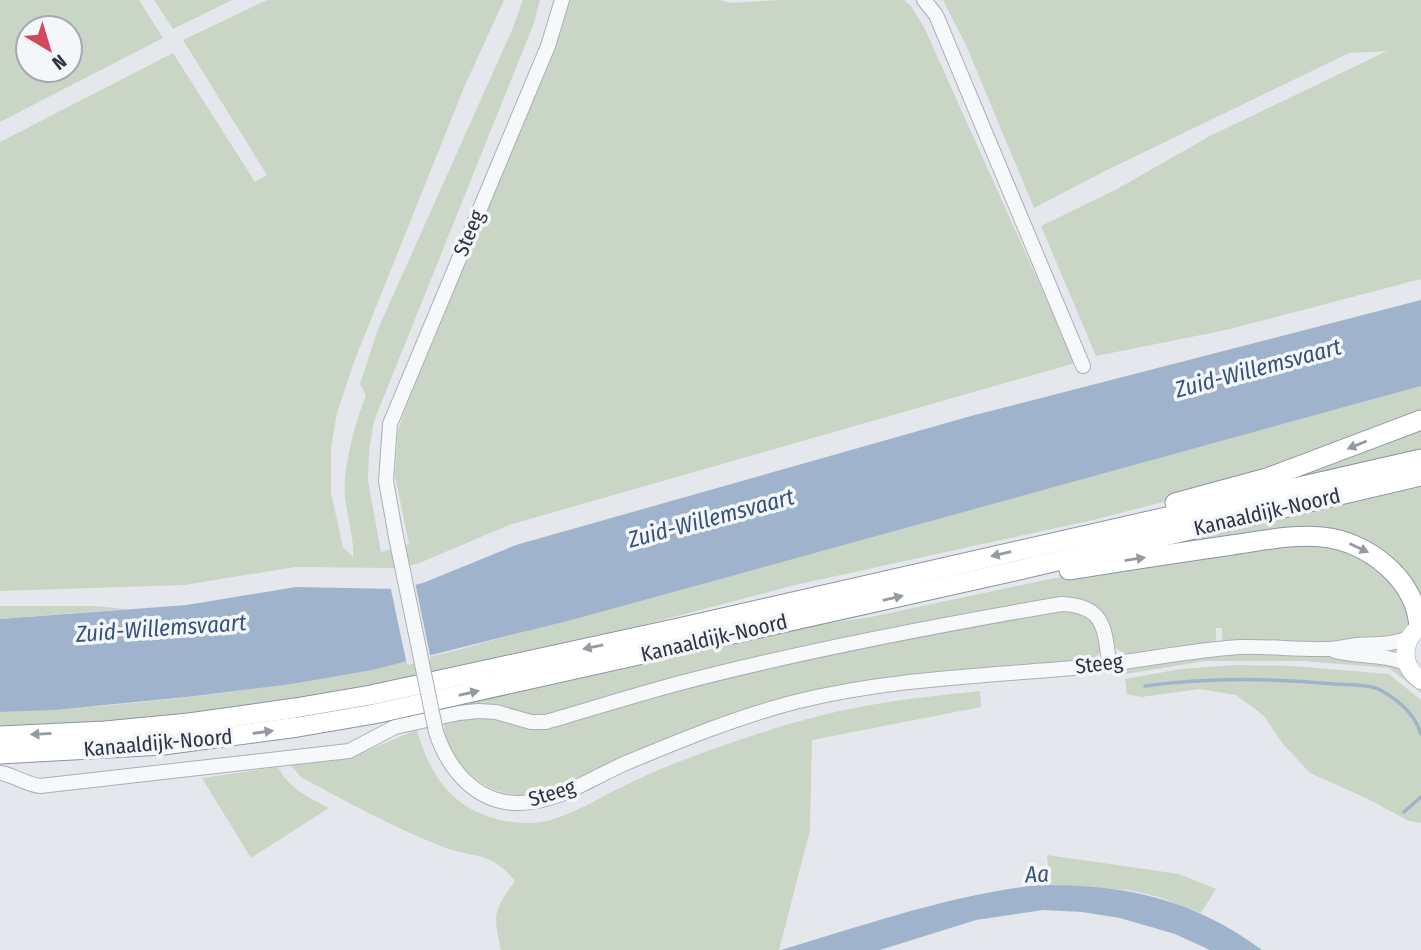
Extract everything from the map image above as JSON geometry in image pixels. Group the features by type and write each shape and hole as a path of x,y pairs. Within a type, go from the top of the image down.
{"highway":[{"path":"1068,539 1129,515 1267,478 1421,420"},
{"name":"Kanaaldijk-Noord","path":"0,736 105,731 189,723 371,695 684,627 1421,459"},
{"name":"Kanaaldijk-Noord","path":"0,754 107,750 186,742 374,714 1019,570 1421,475"},
{"path":"1019,570 1060,571 1290,537 1333,538 1362,549 1382,561 1396,575 1419,613 1417,630"}],"main road":[{"path":"1417,630 1405,651 1407,664 1421,680"}],"street":[{"name":"Steeg","path":"562,0 548,46 390,424 386,481 396,537 436,732 442,753 456,774 475,788 500,800 515,803 536,802 560,795 710,729 796,702 932,679 1109,664 1174,653 1243,647 1327,649 1397,643 1417,630"},
{"path":"924,0 936,15 1083,366"},
{"name":"Kanaaldijk-Noord","path":"0,773 40,786 349,751 395,727 478,711 496,712 531,722 546,722 679,683 815,651 932,626 1061,604 1080,604 1097,615 1106,635 1109,664"},
{"name":"Steeg","path":"1327,649 1355,656 1394,658 1407,664"}],"green space":[{"path":"0,0 139,0 163,38 84,79 84,14 14,14 14,84 74,84 0,122"},
{"path":"154,0 232,0 173,29"},
{"path":"267,0 504,0 465,85 354,362 337,413 331,447 331,493 343,547 353,557 345,486 351,445 366,395 360,384 378,329 523,0 540,0 534,23 374,421 368,481 381,552 409,544 395,476 398,430 408,399 558,39 570,0 720,0 730,3 779,0 904,0 924,27 1075,363 509,525 417,564 395,568 295,567 184,585 0,591 0,142 173,53 255,182 267,175 183,40"},
{"path":"943,0 1421,0 1421,279 1226,330 1096,356 1041,226 1117,189 1210,136 1387,51 1349,53 1034,208 966,45"},
{"path":"1421,386 1421,416 1210,490 1093,520 795,585 631,628 294,702 189,715 0,728 0,712 113,705 226,692 338,675 450,652"},
{"path":"1421,424 1421,450 1241,492"},
{"path":"1421,487 1421,608 1354,541 1120,555"},
{"path":"1276,542 1349,549 1398,585 1412,623 1401,635 1393,638 1311,643 1226,642 1222,639 1222,628 1216,628 1214,643 1125,654 1114,647 1080,601 538,717 470,706 469,703 796,628 871,617 1074,574"},
{"path":"0,606 93,606 127,609 0,619"},
{"path":"1074,608 1095,621 1101,650 1096,658 1089,662 833,690 542,793 518,795 485,785 458,762 445,736 444,721 465,717 506,720 602,709 824,653"},
{"path":"1250,653 1313,655 1400,667 1421,687 1421,693 1389,668 1304,661 1205,661 1120,675 1119,669 1175,658"},
{"path":"1236,665 1292,666 1389,674 1421,700 1421,823 1409,821 1310,773 1283,744 1263,715 1236,695 1200,689 1141,697 1127,694 1125,679 1181,669"},
{"path":"980,691 981,707 812,740 810,830 779,950 501,950 497,913 502,899 515,881 506,871 488,859 438,845 351,804 301,777 290,764 352,754 417,730 432,768 454,796 468,807 503,820 538,822 578,810 683,760 789,724 879,704"},
{"path":"278,767 294,787 329,808 251,858 202,778"},
{"path":"1047,855 1179,874 1216,889 1201,913 1159,897 1129,890 1050,885"}],"water":[{"name":"Zuid-Willemsvaart","path":"1421,300 1421,386 575,619 372,670 291,684 187,697 54,710 0,712 0,619 187,605 296,587 397,589 423,583 516,545 971,416"},
{"path":"1038,885 1099,887 1156,898 1210,918 1262,950 1210,950 1175,934 1120,918 1043,910 976,920 880,950 781,950 940,903"}],"pier":[{"path":"415,582 431,660 407,665 390,585"}],"waterway":[{"path":"1145,686 1240,679 1365,686 1382,691 1401,704 1411,715 1421,734"},
{"path":"1404,812 1421,797"}],"water label":[{"name":"Aa","path":"1037,874"}]}
